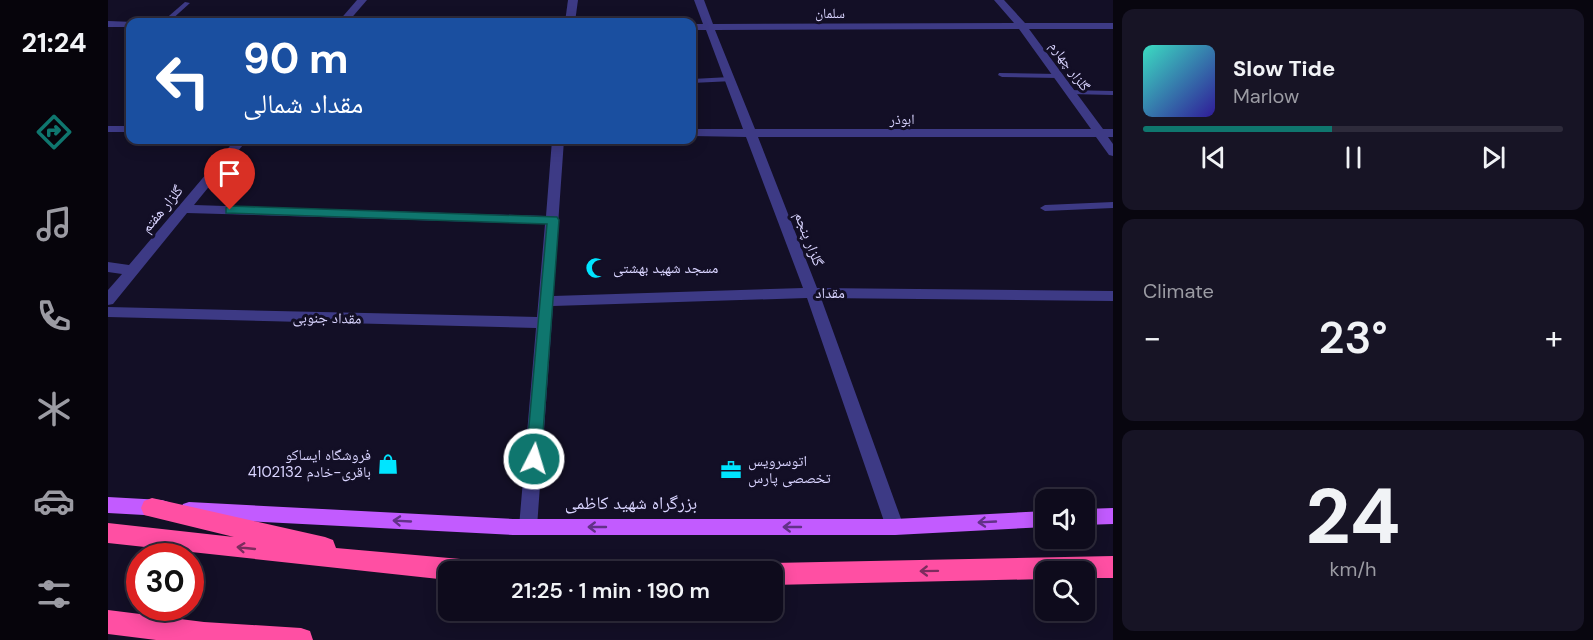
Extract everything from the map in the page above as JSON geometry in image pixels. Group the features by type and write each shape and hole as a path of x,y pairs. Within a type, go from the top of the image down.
{"highway":[{"path":"152,508 408,566"},
{"path":"108,533 438,568"},
{"path":"783,574 1113,567"},
{"path":"108,622 204,634 301,640"}],"main road":[{"name":"بزرگراه شهید کاظمی","path":"108,505 528,527 895,526 1035,520"},
{"path":"1095,517 1113,516"}],"street":[{"path":"346,18 362,0"},
{"path":"571,18 573,0"},
{"name":"گلزار پنجم","path":"699,0 812,293 895,526"},
{"name":"گلزار چهارم","path":"999,0 1022,26 1113,152"},
{"path":"108,24 126,24"},
{"name":"سلمان","path":"696,27 1113,26"},
{"path":"108,129 126,129"},
{"name":"ابوذر","path":"696,133 1113,133"},
{"name":"گلزار هفتم","path":"108,300 238,144"},
{"path":"528,527 558,144"},
{"path":"184,209 553,220"},
{"path":"108,267 132,270"},
{"name":"مقداد","path":"547,301 812,293 1113,296"},
{"name":"مقداد جنوبی","path":"108,312 545,323"}],"lane":[{"path":"170,18 187,3"},
{"path":"1002,75 1058,76"},
{"path":"696,81 730,79"},
{"path":"1070,92 1113,93"},
{"path":"1045,208 1113,205"}],"place":[{"name":"مسجد شهید بهشتی","path":"596,268"},
{"name":"فروشگاه ایساکو باقری-خادم 4102132","path":"388,464"},
{"name":"اتوسرویس تخصصی پارس","path":"731,470"}],"route":[{"path":"230,210 553,220 534,459"}]}
